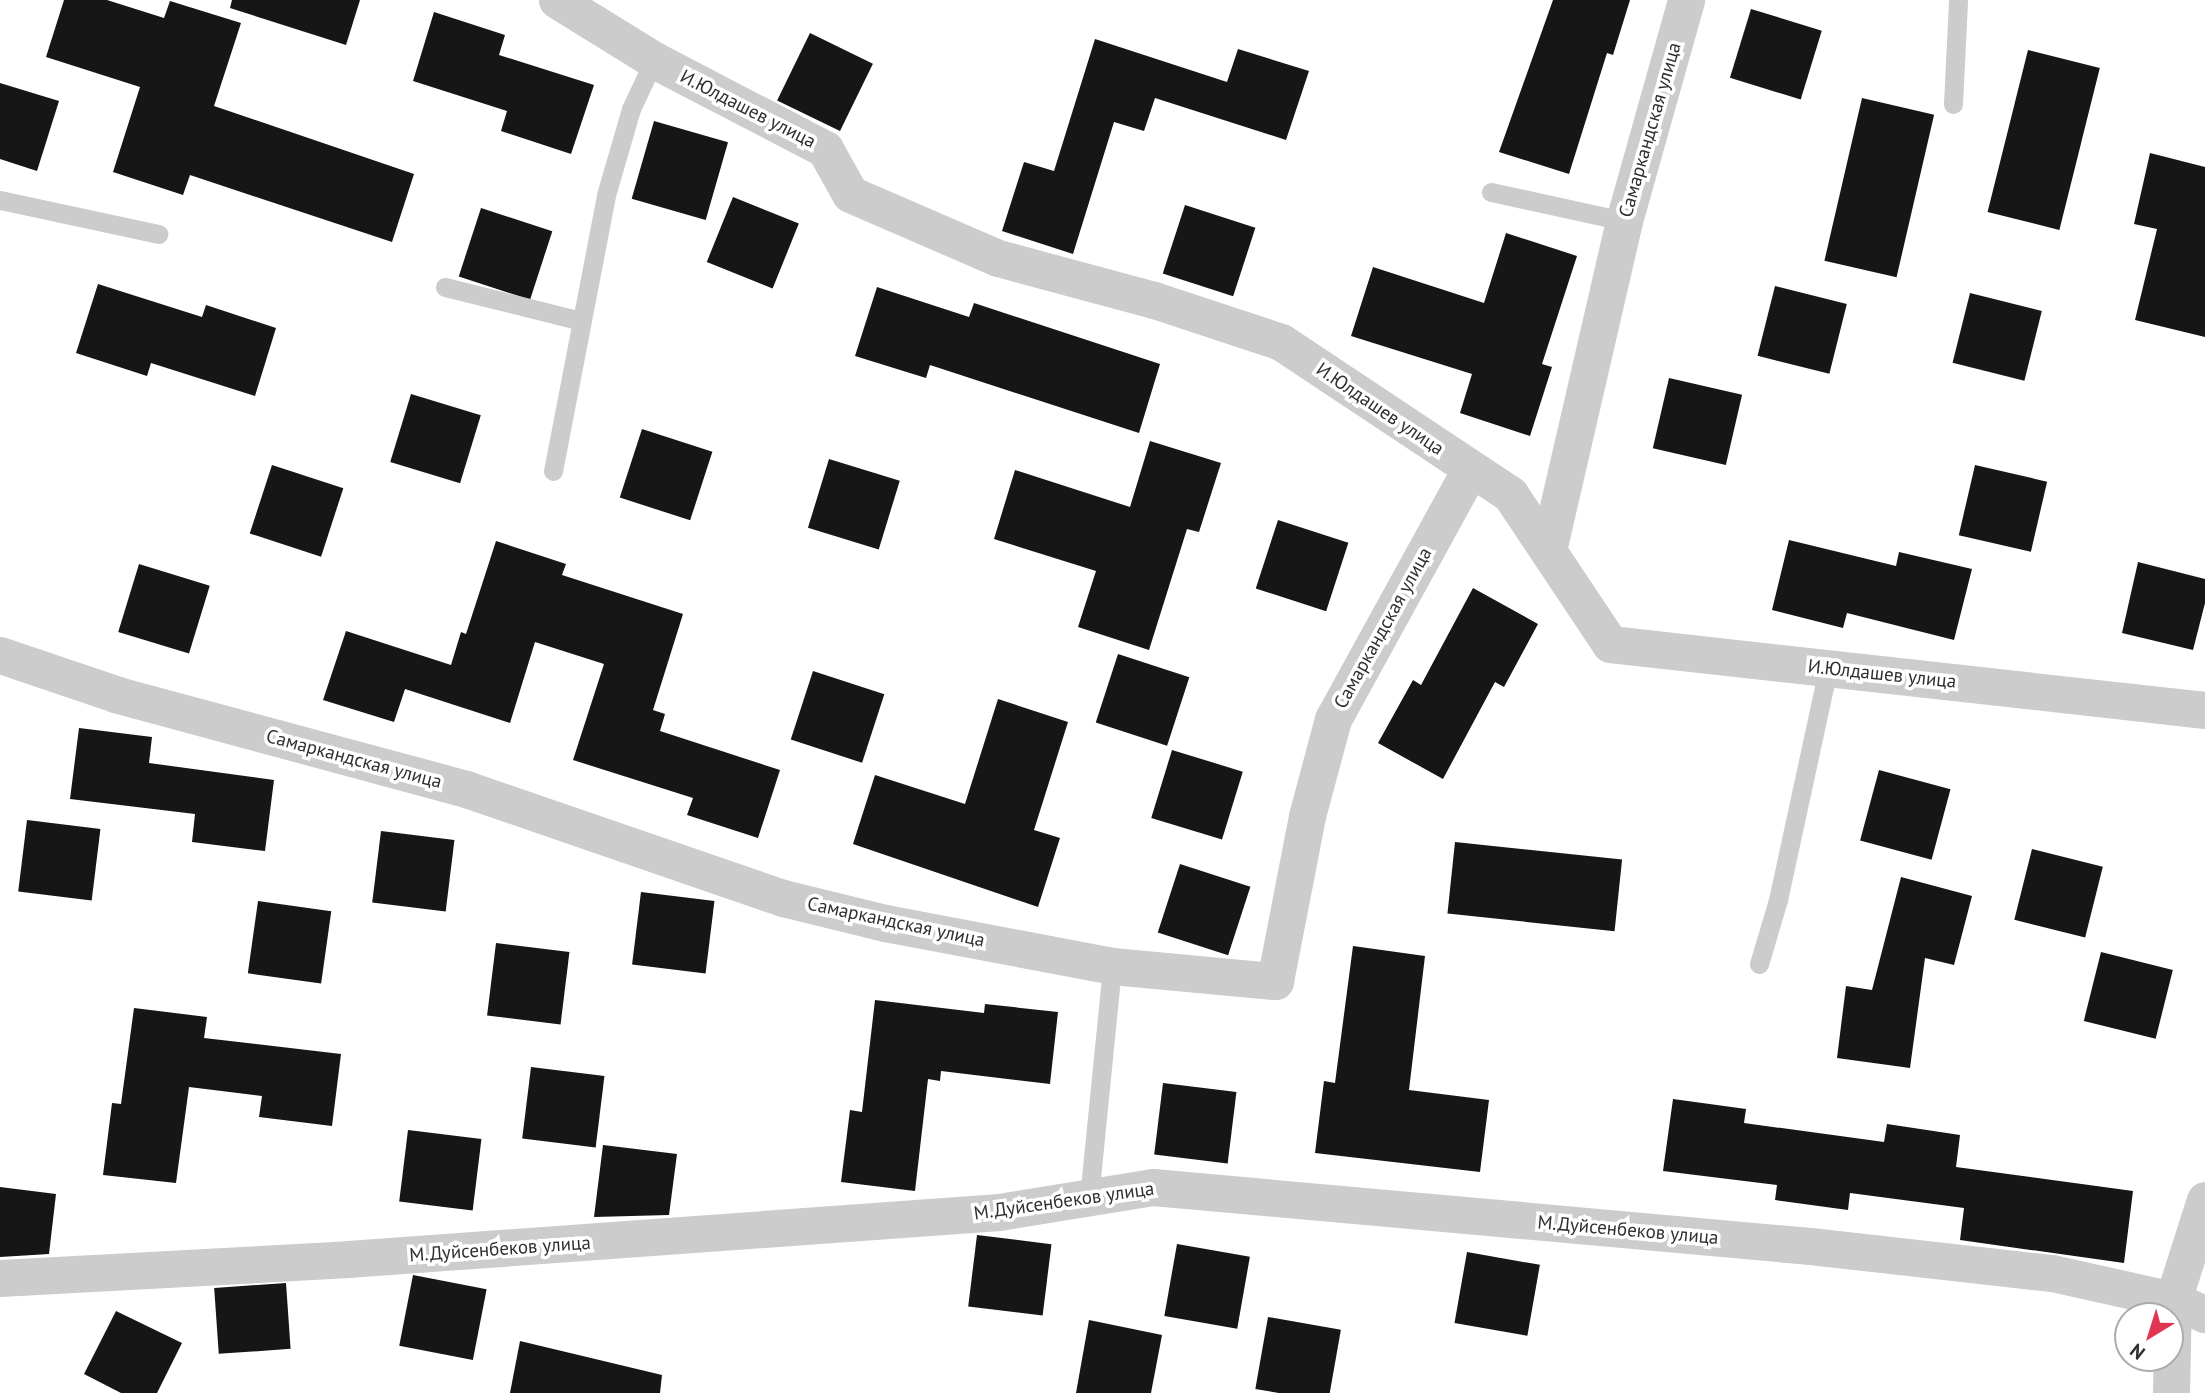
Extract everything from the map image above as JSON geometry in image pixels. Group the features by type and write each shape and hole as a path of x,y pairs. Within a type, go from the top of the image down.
{"street":[{"name":"И.Юлдашев улица","path":"557,0 654,60 825,149 850,194 998,258 1154,300 1281,342 1470,470 1510,494 1549,546 1610,644 2205,709"},
{"name":"Самаркандская улица","path":"1549,546 1624,221 1686,0"},
{"name":"Самаркандская улица","path":"0,655 118,695 466,789 783,898 886,923 1112,966 1275,981 1307,816 1333,719 1470,470"},
{"name":"М.Дуйсенбеков улица","path":"0,1278 652,1239 999,1213 1153,1187 1810,1247 2052,1273 2189,1307"},
{"path":"2171,1393 2189,1307 2205,1200"}],"lane":[{"path":"1953,104 1958,0"},
{"path":"553,471 606,195 631,109 654,60"},
{"path":"1491,192 1624,221"},
{"path":"0,200 158,234"},
{"path":"445,287 581,321"},
{"path":"1759,964 1778,900 1828,668"},
{"path":"1089,1198 1112,966"}],"building":[{"path":"64,0 107,0 164,18 170,1 241,23 214,106 414,174 392,242 190,175 183,195 113,172 140,87 46,57"},
{"path":"232,0 360,0 346,45 230,8"},
{"path":"1553,0 1630,0 1613,55 1607,53 1569,174 1499,152"},
{"path":"1751,9 1822,31 1801,99 1730,78"},
{"path":"434,12 505,35 499,55 594,85 571,154 501,131 507,111 413,81"},
{"path":"810,33 873,64 840,131 777,100"},
{"path":"1095,39 1227,82 1238,49 1309,71 1286,140 1155,98 1144,131 1114,122 1073,254 1002,231 1024,162 1054,171"},
{"path":"2028,50 2100,68 2059,230 1988,212"},
{"path":"0,83 59,101 37,171 0,159"},
{"path":"1862,98 1934,115 1897,277 1824,261"},
{"path":"654,121 728,142 706,220 632,199"},
{"path":"2150,153 2205,167 2205,337 2135,320 2157,229 2134,224"},
{"path":"733,197 799,224 773,288 707,262"},
{"path":"1185,205 1255,228 1233,296 1163,273"},
{"path":"481,208 552,231 530,300 459,276"},
{"path":"1506,233 1577,256 1542,364 1552,367 1530,436 1460,413 1472,374 1351,336 1373,267 1484,303"},
{"path":"98,284 202,317 206,305 276,328 255,396 151,363 147,376 76,353"},
{"path":"1775,286 1847,304 1829,374 1758,356"},
{"path":"877,287 969,317 974,303 1160,364 1139,433 930,365 926,378 855,356"},
{"path":"1970,293 2042,311 2024,381 1953,363"},
{"path":"1669,378 1742,395 1726,465 1653,448"},
{"path":"411,394 481,415 460,483 390,462"},
{"path":"642,429 712,452 690,520 620,497"},
{"path":"1150,441 1221,463 1199,532 1187,529 1149,650 1078,627 1096,571 994,539 1015,470 1130,507"},
{"path":"829,459 900,481 879,549 808,528"},
{"path":"272,465 343,488 321,557 250,533"},
{"path":"1975,465 2047,482 2031,552 1959,535"},
{"path":"1278,520 1348,543 1326,611 1256,588"},
{"path":"1789,540 1896,566 1899,552 1972,569 1954,640 1847,613 1843,628 1772,610"},
{"path":"496,541 566,564 562,575 683,614 653,710 665,714 660,731 780,770 758,838 687,815 693,798 573,760 604,664 535,642 510,723 405,689 394,722 323,700 346,631 451,665 461,632 466,634"},
{"path":"2138,562 2205,579 2205,603 2193,650 2122,633"},
{"path":"139,564 210,586 189,654 118,632"},
{"path":"1473,588 1538,624 1504,687 1495,682 1443,779 1378,743 1413,680 1421,685"},
{"path":"1118,654 1189,677 1167,746 1096,722"},
{"path":"813,671 884,694 862,763 791,739"},
{"path":"998,699 1068,722 1034,830 1060,838 1038,907 853,844 875,775 965,804"},
{"path":"79,728 152,737 149,763 274,780 265,851 192,842 195,814 70,799"},
{"path":"1172,750 1243,772 1222,840 1151,818"},
{"path":"1879,770 1950,789 1932,860 1860,841"},
{"path":"27,820 100,829 92,900 18,891"},
{"path":"381,831 454,840 446,911 372,902"},
{"path":"1455,842 1622,860 1615,931 1447,914"},
{"path":"2032,849 2103,867 2085,937 2014,920"},
{"path":"1180,864 1250,887 1228,955 1158,932"},
{"path":"1901,877 1972,896 1954,965 1925,958 1910,1068 1837,1058 1846,986 1872,990"},
{"path":"641,892 714,901 706,973 632,964"},
{"path":"258,901 331,911 321,984 248,973"},
{"path":"496,943 569,952 561,1024 487,1015"},
{"path":"1353,946 1425,956 1409,1090 1489,1100 1480,1172 1315,1153 1324,1081 1335,1083"},
{"path":"2101,952 2173,970 2156,1039 2084,1021"},
{"path":"875,1000 984,1013 985,1004 1058,1012 1050,1084 941,1071 940,1081 928,1079 915,1191 841,1182 850,1110 862,1112"},
{"path":"134,1008 207,1017 204,1038 341,1054 332,1126 259,1117 262,1096 189,1087 176,1183 103,1175 112,1103 121,1104"},
{"path":"531,1067 604,1076 596,1147 522,1138"},
{"path":"1163,1083 1236,1092 1228,1163 1154,1154"},
{"path":"1673,1099 1746,1109 1744,1123 1884,1142 1887,1124 1960,1135 1956,1167 2133,1191 2124,1263 1960,1240 1964,1208 1850,1193 1848,1210 1775,1200 1777,1185 1663,1171"},
{"path":"408,1130 481,1139 473,1210 399,1201"},
{"path":"603,1145 677,1154 669,1215 594,1217"},
{"path":"0,1187 56,1194 49,1254 0,1257"},
{"path":"977,1235 1051,1244 1043,1316 968,1306"},
{"path":"1177,1244 1250,1257 1237,1329 1164,1316"},
{"path":"1467,1252 1540,1265 1527,1336 1454,1323"},
{"path":"413,1275 487,1289 473,1360 399,1346"},
{"path":"286,1283 291,1349 219,1354 214,1288"},
{"path":"116,1311 182,1343 157,1393 121,1393 84,1374"},
{"path":"1268,1317 1341,1330 1330,1393 1279,1393 1255,1389"},
{"path":"1089,1320 1162,1335 1151,1393 1076,1393"},
{"path":"520,1341 662,1375 660,1393 510,1393"}]}
